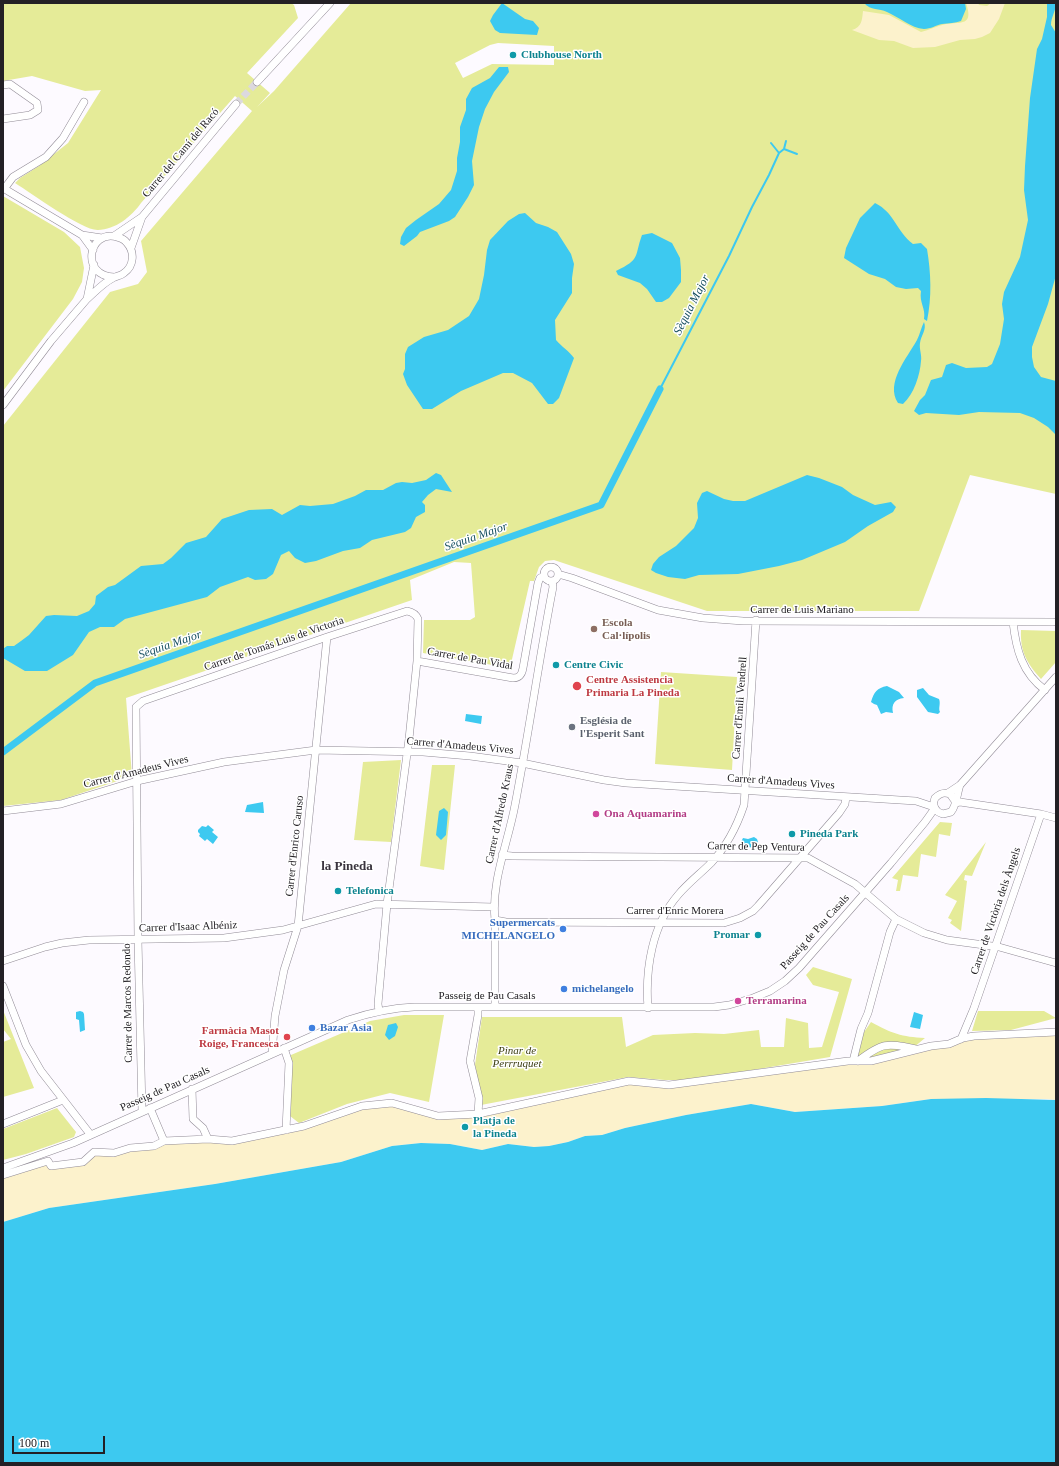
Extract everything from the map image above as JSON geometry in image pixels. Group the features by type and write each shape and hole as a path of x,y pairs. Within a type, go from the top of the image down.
{"street":[{"path":"257,82 330,3"},
{"path":"3,85 10,84 37,104 38,110 30,114 3,119"},
{"path":"3,405 51,341 86,299 114,277 124,273 130,267 132,258 130,248 124,240 114,236 102,238 82,235 4,188 13,177 46,157 63,138 84,102"},
{"name":"Carrer del Camí del Racó","path":"114,236 142,217 236,104"},
{"name":"Carrer del Camí del Racó","path":"130,248 142,217"},
{"path":"82,235 92,250"},
{"path":"86,299 94,266 92,250 96,243 102,238"},
{"path":"94,266 100,273 114,277"},
{"path":"551,567 556,570 558,574 552,581 548,580 544,576 545,570 551,567"},
{"name":"Carrer de Luis Mariano","path":"558,574 658,610 703,618 743,621 1055,622"},
{"name":"Carrer de Pau Vidal","path":"417,661 513,678 520,676 523,668 538,583 540,578 544,576"},
{"name":"Carrer d'Alfredo Kraus","path":"495,1007 494,907 502,855 512,818 522,763 553,587 552,581"},
{"name":"Carrer de Tomás Luis de Victoria","path":"139,704 407,611 412,612 417,616 417,661"},
{"name":"Carrer d'Emili Vendrell","path":"648,1008 650,964 654,939 660,923 678,894 716,857 737,824 744,804 756,620"},
{"path":"1013,622 1016,647 1026,671 1039,686 1045,690"},
{"name":"Carrer d'Enrico Caruso","path":"272,1054 275,1016 284,970 298,926 327,638"},
{"path":"379,1011 378,1004 387,904 407,752 417,661"},
{"path":"959,787 955,805 949,814 940,813 935,808 935,798 941,793 948,793 959,787 1056,677"},
{"name":"Carrer de Marcos Redondo","path":"139,704 136,707 136,713 138,940 142,1111"},
{"name":"Carrer d'Amadeus Vives","path":"3,811 61,804 137,781 224,762 316,750 407,752 470,756 522,763 617,782 922,802 935,798"},
{"path":"959,787 968,804"},
{"path":"948,793 953,796 955,805"},
{"name":"Carrer d'Enric Morera","path":"495,920 506,922 660,923 724,922 740,918 758,906 842,809 845,804 846,797"},
{"path":"922,802 928,810 927,820"},
{"name":"Carrer d'Amadeus Vives","path":"922,802 935,808"},
{"path":"955,805 968,804 1041,814 1056,818"},
{"name":"Passeig de Pau Casals","path":"3,1168 73,1143 90,1134 284,1048 365,1014 414,1007 707,1007 729,1005 753,998 770,991 785,981 799,968 866,892 927,820 935,808"},
{"name":"Passeig de Pau Casals","path":"927,820 943,814"},
{"name":"Carrer de Victòria dels Àngels","path":"961,1039 974,1008 1041,814"},
{"name":"Carrer de Pep Ventura","path":"502,855 800,858 813,860 849,880 866,892 896,919 916,930 939,938 995,947 1056,963"},
{"name":"Carrer d'Isaac Albéniz","path":"3,961 45,947 89,940 224,938 283,930 376,904 494,907"},
{"path":"855,1061 854,1055 861,1029 868,1013 890,932 896,919"},
{"path":"3,986 26,1045 41,1071 90,1134"},
{"path":"478,1007 470,1061 479,1098 478,1114"},
{"path":"3,1174 48,1161 51,1166 83,1162 94,1152 114,1153 130,1148 154,1146 164,1141 208,1139 232,1141 304,1126 362,1106 392,1103 438,1116 478,1114 629,1081 669,1084 855,1061 871,1061 931,1046 949,1044 974,1036 1056,1032"},
{"path":"855,1061 883,1045 919,1050"},
{"path":"284,1048 289,1063 286,1130"},
{"path":"192,1089 193,1119 203,1128 208,1139"},
{"path":"3,1124 64,1100"},
{"path":"150,1108 164,1141"}],"green space":[{"path":"3,3 291,3 294,5 298,18 247,73 270,93 257,107 274,91 351,3 1056,3 1056,494 970,475 919,611 707,611 554,560 545,561 539,567 534,581 530,581 510,668 423,653 424,620 470,620 475,617 471,563 454,562 410,580 412,600 126,698 132,776 61,800 3,806 3,426 110,292 138,284 147,272 141,241 252,111 235,96 133,213 111,228 98,230 91,229 69,218 15,183 68,143 101,90 85,91 32,76 3,81","holes":["498,43 554,46 554,65 492,64 463,78 455,63 490,45"]},
{"path":"3,196 64,232 80,247 84,268 82,282 73,299 3,391"},
{"path":"1021,630 1056,631 1056,662 1041,679 1025,657 1022,645"},
{"path":"661,672 737,677 732,770 655,764"},
{"path":"401,760 391,842 354,840 363,762"},
{"path":"432,765 455,765 444,870 420,866"},
{"path":"940,822 952,823 950,836 939,834 936,857 921,854 918,877 903,875 900,891 896,891 898,880 892,878"},
{"path":"986,842 972,876 965,875 964,880 967,881 961,931 950,923 952,920 948,918 957,901 945,895"},
{"name":"Pinar de Perrruquet","path":"813,967 852,979 830,1057 693,1080 665,1080 628,1077 481,1105 475,1065 482,1017 622,1017 626,1047 653,1035 695,1033 724,1034 759,1030 761,1047 784,1047 786,1018 808,1023 809,1048 822,1047 839,992 813,985 806,975"},
{"path":"3,1010 34,1088 3,1097 3,1042 11,1039 3,1029"},
{"path":"978,1011 1044,1011 1056,1018 1011,1030 972,1031"},
{"path":"404,1015 444,1015 429,1102 390,1093 347,1104 299,1123 290,1116 291,1055 370,1021"},
{"path":"871,1022 897,1034 925,1038 913,1048 877,1058 856,1057 862,1035"},
{"path":"57,1108 76,1132 74,1137 26,1154 3,1160 3,1129"}],"sand":[{"path":"966,3 978,3 979,5 987,6 991,3 1005,3 999,19 990,33 975,39 960,40 935,47 913,48 894,41 879,40 852,30 860,25 863,11 889,15 921,32 946,24 961,23 967,19 968,16"},
{"name":"Platja de la Pineda","path":"1056,1032 1056,1100 931,1099 882,1106 795,1112 751,1104 686,1115 625,1128 602,1135 585,1136 568,1142 549,1146 534,1147 508,1144 482,1150 450,1144 421,1143 392,1146 341,1162 215,1184 49,1208 3,1222 3,1175 48,1161 52,1166 83,1162 94,1152 114,1153 164,1141 232,1141 286,1130 346,1110 392,1103 438,1116 478,1114 629,1081 669,1085 871,1061 963,1038"}],"water":[{"path":"502,3 525,19 533,21 539,28 537,35 500,33 495,30 490,21"},
{"path":"864,3 965,3 966,9 961,21 924,29 910,24 892,14 869,7"},
{"path":"1047,3 1056,3 1051,25 1056,33 1056,275 1048,304 1032,347 1032,357 1034,367 1041,377 1056,381 1056,435 1048,427 1034,418 1020,413 979,412 959,415 926,413 919,415 914,411 920,400 925,395 931,380 942,377 946,365 952,363 966,368 987,367 992,364 1000,344 1004,319 1002,304 1004,292 1020,257 1028,220 1024,190 1030,98 1037,49 1042,39 1047,17"},
{"path":"499,67 508,67 509,72 494,92 485,109 479,127 472,161 474,185 468,197 455,217 449,221 420,232 404,246 400,244 401,237 406,228 439,204 451,190 457,171 460,127 466,110 466,99 472,88 490,78"},
{"path":"875,203 887,212 907,239 913,244 921,243 927,249 930,303 927,321 924,319 921,291 918,288 906,289 896,287 885,279 869,274 844,258 846,248 860,218"},
{"path":"525,213 536,223 557,232 571,254 574,264 572,293 555,320 556,340 574,358 559,398 553,404 548,404 532,383 513,373 503,373 461,391 432,409 423,409 407,385 403,374 405,369 405,354 408,347 424,337 448,330 469,316 479,299 490,240 508,221 519,214"},
{"path":"652,233 672,243 680,258 681,282 669,298 662,302 656,302 647,289 640,283 618,275 616,271 633,260 637,253 642,235"},
{"path":"924,322 925,325 920,343 921,359 918,378 907,400 903,404 898,403 894,387 896,379 903,363 917,340"},
{"path":"436,473 441,475 452,492 436,489 428,495 422,502 425,505 425,512 416,517 411,528 405,532 372,540 360,548 343,551 316,561 305,563 295,558 289,551 281,555 273,574 266,579 255,580 248,577 220,587 207,597 125,619 114,627 100,627 89,632 73,655 47,671 25,671 3,658 3,649 7,646 14,646 29,635 46,616 77,616 89,611 95,604 96,596 108,587 115,585 141,566 163,564 186,543 206,537 222,519 249,510 272,509 282,515 300,505 310,506 333,504 355,496 366,490 383,490 396,483 412,483 426,480"},
{"path":"807,475 842,487 853,495 875,505 891,502 896,507 893,512 868,526 845,542 802,560 779,566 738,574 699,575 685,579 668,577 651,570 653,564 659,557 676,546 694,528 698,518 697,503 702,493 707,491 724,499 745,501"},
{"path":"887,686 899,692 904,698 894,702 893,713 886,712 881,714 877,705 871,702 876,691"},
{"path":"923,688 929,695 939,699 940,712 938,714 928,712 917,697 917,690"},
{"path":"466,714 482,716 481,724 465,721"},
{"path":"263,802 264,813 245,812 247,805"},
{"path":"444,808 448,812 446,835 441,840 436,835 439,811"},
{"path":"208,825 214,830 212,832 218,837 213,844 207,839 205,841 199,836 200,834 198,830 202,826 206,827"},
{"path":"754,837 758,842 756,848 748,847 741,842 743,838 748,839"},
{"path":"80,1011 84,1014 85,1030 80,1032 79,1020 76,1019 76,1012"},
{"path":"914,1012 923,1015 920,1029 910,1027"},
{"path":"396,1023 398,1027 395,1036 389,1040 385,1035 388,1025"},
{"path":"986,1098 1056,1100 1056,1463 3,1463 3,1222 49,1208 215,1184 341,1162 392,1146 421,1143 450,1144 482,1150 508,1144 534,1147 549,1146 568,1142 585,1136 602,1135 625,1128 686,1115 751,1104 795,1112 882,1106 931,1099"}],"waterway":[{"name":"Sèquia Major","path":"784,149 786,141"},
{"name":"Sèquia Major","path":"771,143 779,153"},
{"name":"Sèquia Major","path":"660,389 729,256 779,153 784,149 797,154"},
{"name":"Sèquia Major","path":"3,752 95,683 601,505 660,389"}],"tunnel":[{"path":"236,104 257,82"}],"place":[{"name":"Clubhouse North","path":"513,55"},
{"name":"Escola Cal·lípolis","path":"594,629"},
{"name":"Centre Civic","path":"556,665"},
{"name":"Centre Assistencia Primaria La Pineda","path":"577,686"},
{"name":"Església de l'Esperit Sant","path":"572,727"},
{"name":"Ona Aquamarina","path":"596,814"},
{"name":"Pineda Park","path":"792,834"},
{"name":"Telefonica","path":"338,891"},
{"name":"Supermercats MICHELANGELO","path":"563,929"},
{"name":"Promar","path":"758,935"},
{"name":"michelangelo","path":"564,989"},
{"name":"Terramarina","path":"738,1001"},
{"name":"Bazar Asia","path":"312,1028"},
{"name":"Farmàcia Masot Roige, Francesca","path":"287,1037"},
{"name":"Platja de la Pineda","path":"465,1127"}],"district":[{"name":"la Pineda","path":"347,867"}]}
